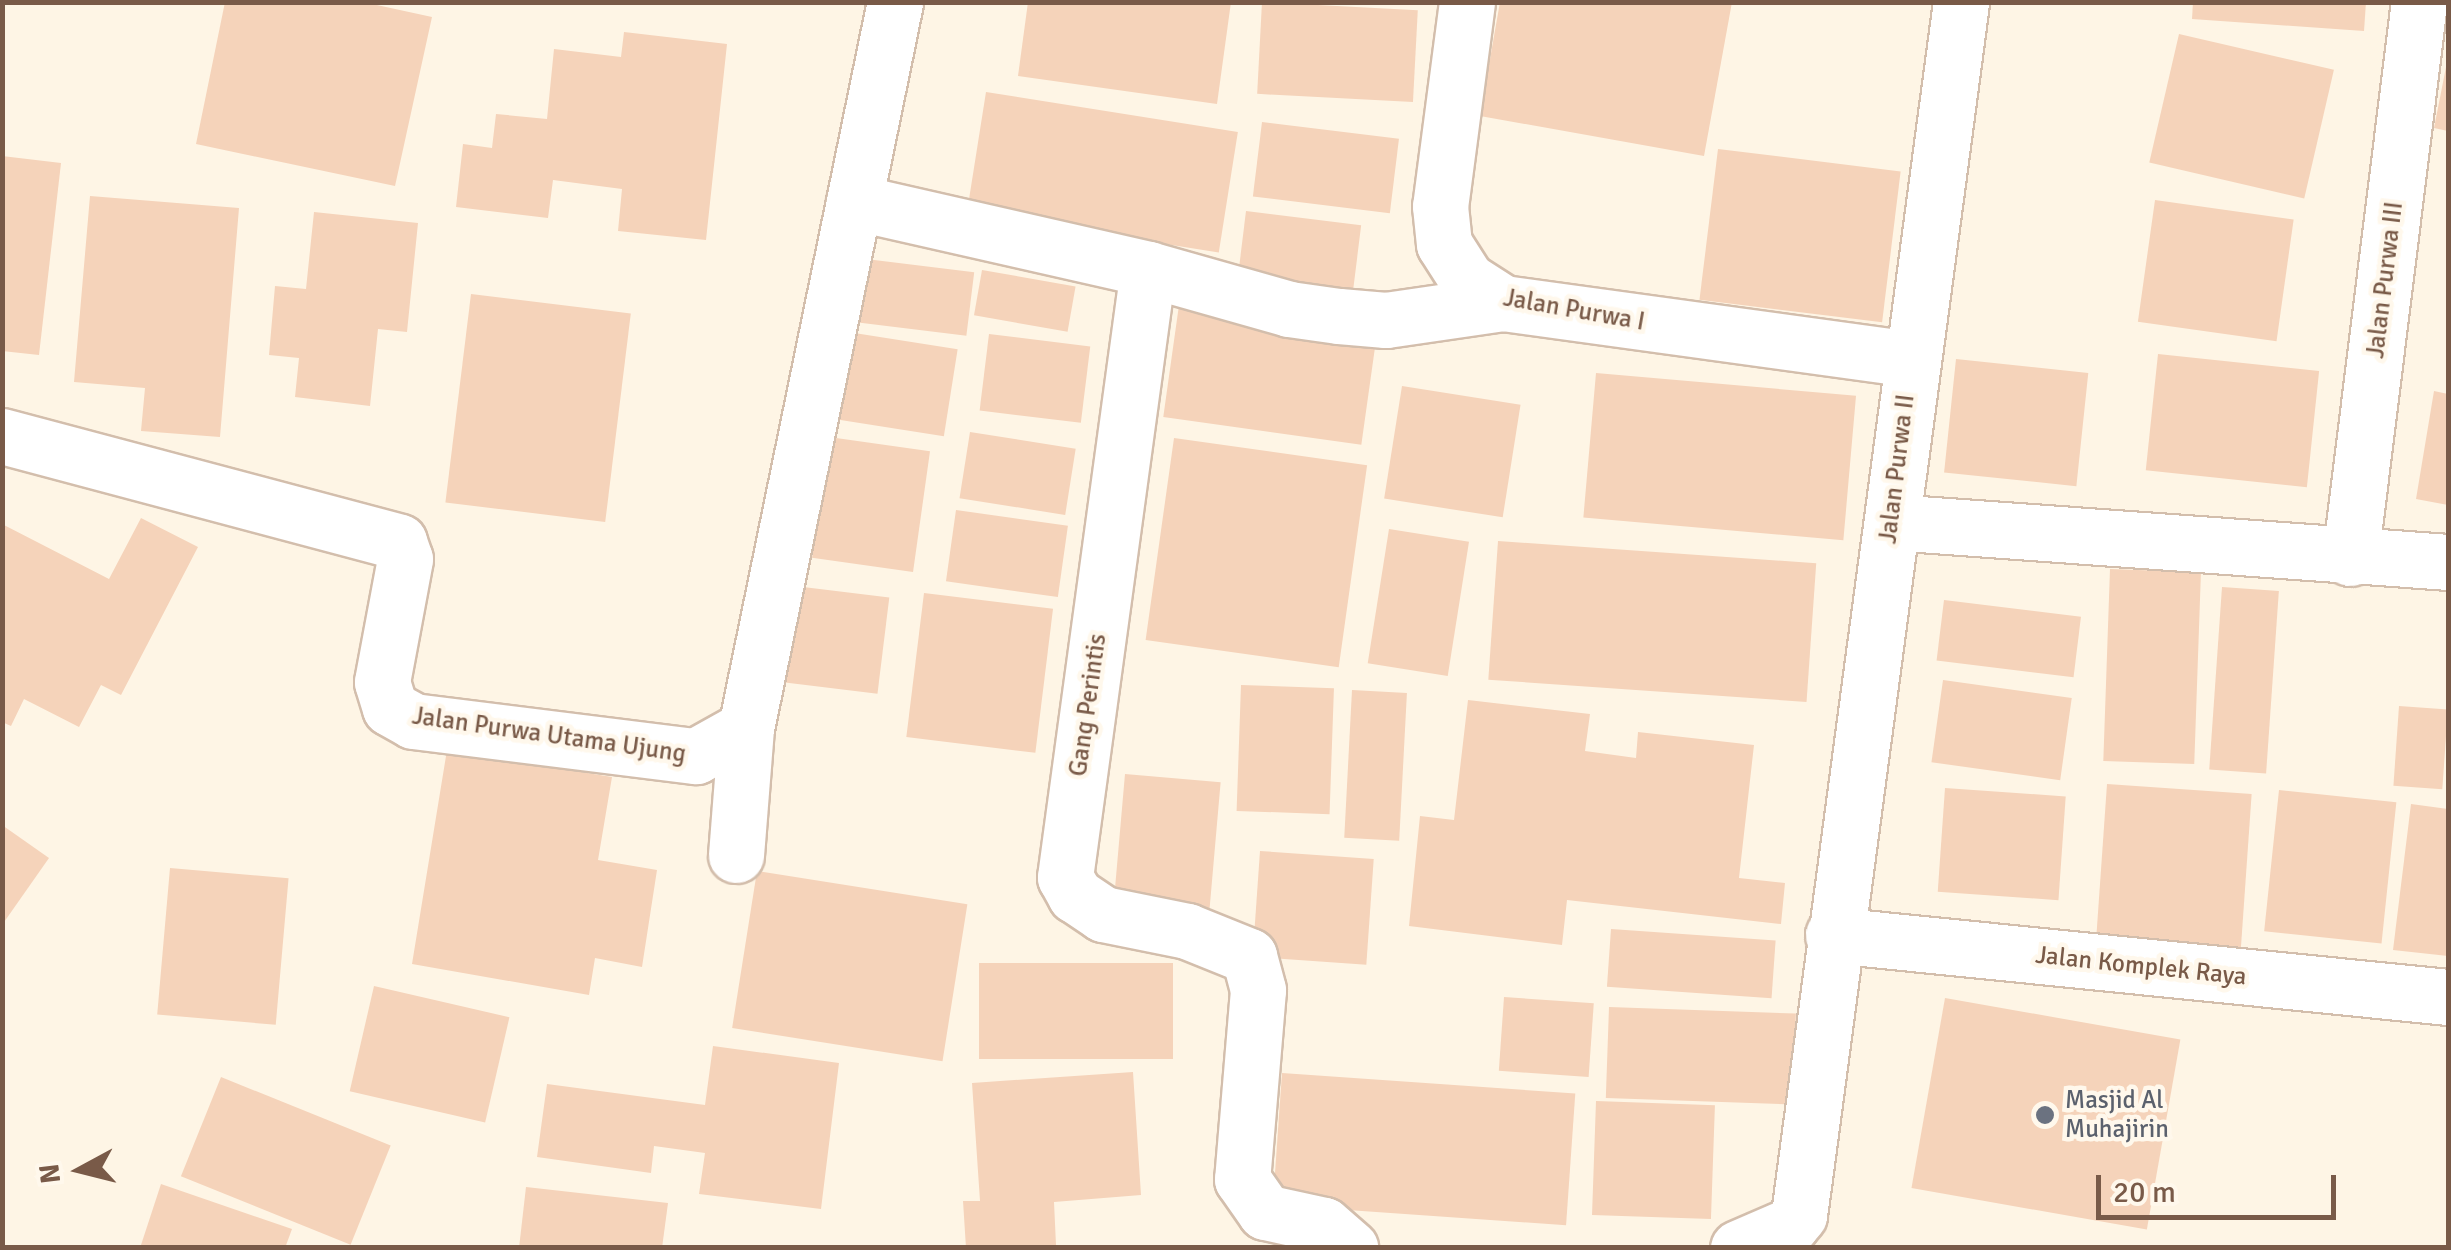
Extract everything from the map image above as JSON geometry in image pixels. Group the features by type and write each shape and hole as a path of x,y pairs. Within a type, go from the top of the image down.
{"street":[{"path":"736,855 746,728 895,2"},
{"name":"Jalan Purwa I","path":"1467,2 1440,206 1444,244 1467,280 1503,302 1910,360"},
{"name":"Jalan Purwa II","path":"1738,1248 1791,1225 1799,1215 1833,936 1961,2"},
{"name":"Jalan Purwa III","path":"2350,558 2419,2"},
{"path":"854,202 1148,269 1289,309 1386,320 1503,302"},
{"name":"Gang Perintis","path":"1148,269 1065,878 1069,889 1103,914 1188,930 1249,956 1258,990 1242,1179 1265,1212 1324,1225 1350,1248"},
{"name":"Jalan Purwa Utama Ujung","path":"2,436 398,542 405,559 382,682 390,708 412,721 696,756 746,728"},
{"path":"1892,522 2350,558 2448,562"},
{"name":"Jalan Komplek Raya","path":"1833,936 2448,996"}],"building":[{"path":"225,2 363,2 432,17 395,186 196,144"},
{"path":"1028,2 1231,2 1217,104 1018,76"},
{"path":"1262,2 1418,10 1413,102 1257,94"},
{"path":"1500,2 1732,2 1704,156 1480,116"},
{"path":"2193,2 2366,2 2364,31 2192,19"},
{"path":"624,32 727,44 706,240 618,231 622,189 553,180 548,218 456,207 463,144 492,148 496,114 547,119 554,49 621,57"},
{"path":"2179,34 2334,70 2304,198 2149,163"},
{"path":"2448,62 2448,131 2434,128"},
{"path":"986,92 1238,132 1219,252 967,212"},
{"path":"1262,122 1399,139 1390,213 1253,196"},
{"path":"1718,149 1901,171 1882,322 1699,300"},
{"path":"2,156 61,163 39,355 2,351"},
{"path":"90,196 239,208 220,437 141,431 145,388 74,382"},
{"path":"2155,200 2294,219 2277,341 2138,322"},
{"path":"1246,211 1361,225 1352,298 1237,283"},
{"path":"314,212 418,223 407,332 378,329 370,406 295,397 299,358 269,355 275,286 306,289"},
{"path":"866,259 974,272 966,336 858,323"},
{"path":"982,270 1076,286 1068,332 974,315"},
{"path":"471,294 631,314 605,522 445,502"},
{"path":"1179,305 1377,333 1361,445 1163,417"},
{"path":"848,332 958,349 944,436 834,419"},
{"path":"989,334 1090,346 1081,423 980,410"},
{"path":"2158,354 2319,371 2307,487 2146,470"},
{"path":"1956,359 2088,373 2076,486 1944,472"},
{"path":"1596,373 1856,396 1843,540 1583,517"},
{"path":"1402,386 1521,405 1503,517 1384,499"},
{"path":"2434,391 2448,394 2448,505 2416,499"},
{"path":"970,432 1076,449 1065,515 960,498"},
{"path":"829,437 930,451 913,572 812,558"},
{"path":"1174,438 1367,465 1339,667 1146,640"},
{"path":"956,510 1068,526 1058,597 946,581"},
{"path":"141,518 198,547 121,695 101,685 79,727 24,699 11,726 2,722 2,524 109,579"},
{"path":"1389,529 1469,542 1448,676 1368,663"},
{"path":"1498,541 1816,563 1807,702 1488,680"},
{"path":"2110,569 2201,572 2194,764 2103,761"},
{"path":"795,586 889,598 877,694 783,682"},
{"path":"2222,587 2279,591 2266,774 2209,770"},
{"path":"924,593 1053,609 1035,753 906,737"},
{"path":"1944,600 2081,617 2074,677 1937,661"},
{"path":"1943,680 2072,698 2060,780 1931,762"},
{"path":"1241,685 1334,688 1330,814 1237,811"},
{"path":"1352,690 1407,693 1399,841 1344,838"},
{"path":"1468,700 1590,714 1585,751 1636,758 1638,732 1754,745 1739,878 1785,883 1781,924 1567,900 1562,945 1409,926 1420,816 1454,820"},
{"path":"2399,706 2448,709 2442,789 2393,786"},
{"path":"447,750 612,777 598,860 657,870 642,967 595,958 589,995 412,964"},
{"path":"1125,774 1221,782 1209,913 1114,905"},
{"path":"2107,784 2252,794 2240,959 2095,949"},
{"path":"1945,788 2066,796 2058,900 1938,892"},
{"path":"2279,790 2396,802 2382,944 2264,931"},
{"path":"2411,804 2448,809 2448,956 2393,950"},
{"path":"2,825 49,858 2,925"},
{"path":"1260,851 1374,859 1366,965 1253,957"},
{"path":"170,868 289,878 276,1025 157,1014"},
{"path":"757,871 967,904 943,1061 732,1028"},
{"path":"1611,929 1776,941 1772,998 1607,987"},
{"path":"979,963 1173,963 1173,1059 979,1059"},
{"path":"374,986 509,1017 485,1123 350,1091"},
{"path":"1504,997 1594,1003 1589,1077 1499,1071"},
{"name":"Masjid Al Muhajirin","path":"1945,998 2180,1040 2147,1230 1911,1188"},
{"path":"1609,1007 1796,1014 1793,1104 1606,1098"},
{"path":"713,1046 839,1063 821,1209 699,1194 705,1153 654,1146 651,1173 537,1157 547,1084 705,1105"},
{"path":"1133,1072 1141,1195 1054,1202 1056,1245 966,1248 963,1201 980,1201 972,1083"},
{"path":"1282,1073 1575,1094 1566,1225 1273,1205"},
{"path":"221,1077 391,1146 351,1245 181,1176"},
{"path":"1596,1101 1715,1105 1711,1219 1592,1215"},
{"path":"161,1184 292,1229 285,1248 140,1248"},
{"path":"526,1187 668,1203 662,1248 519,1248"}],"place":[{"name":"Masjid Al Muhajirin","path":"2045,1115"}]}
